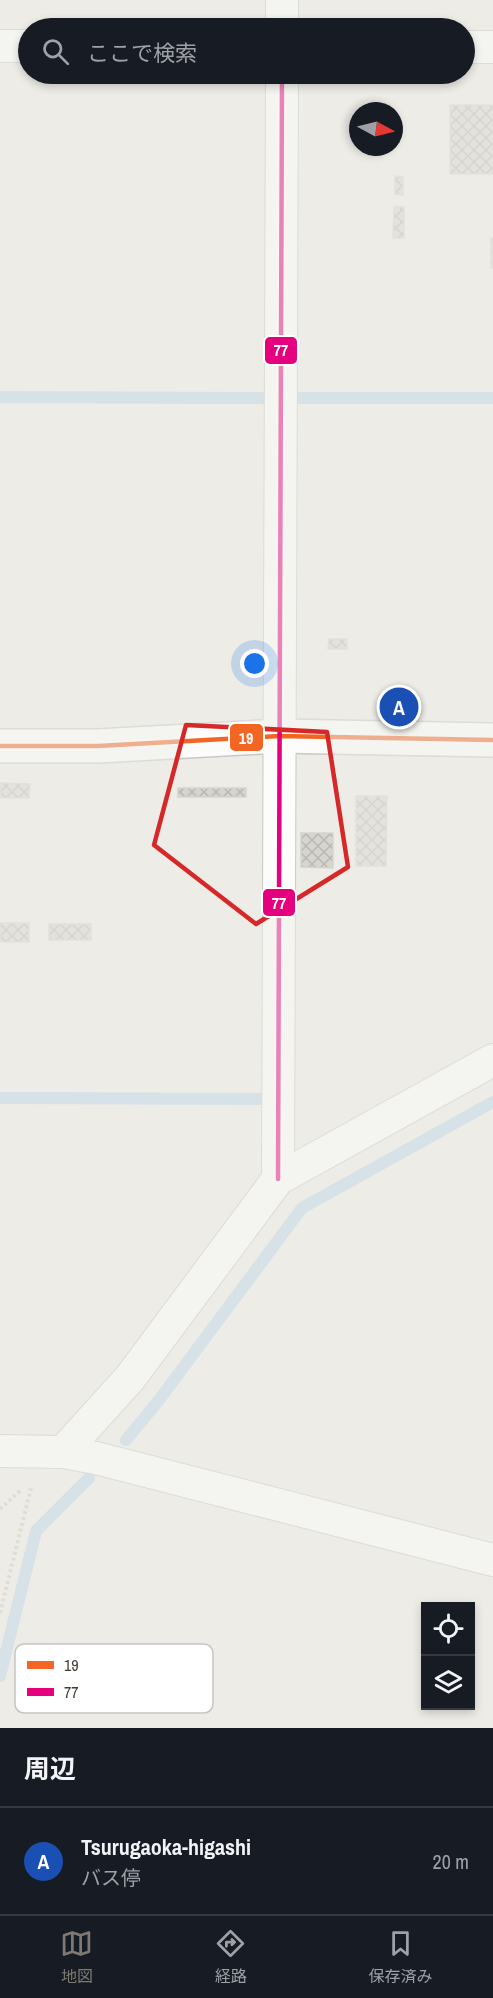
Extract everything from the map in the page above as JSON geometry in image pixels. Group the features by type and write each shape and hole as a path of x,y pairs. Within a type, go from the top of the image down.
{"street":[{"path":"282,0 282,18"},
{"path":"0,46 18,46"},
{"path":"475,47 493,47"},
{"path":"278,1179 282,84"},
{"path":"0,746 98,746 279,736 493,740"},
{"path":"63,1452 130,1378 278,1179 493,1060"},
{"path":"0,1451 63,1452 96,1458 493,1560"}],"path":[{"path":"0,1613 34,1478"}],"highlighted area":[{"path":"186,725 327,732 348,867 256,924 154,845"}],"building":[{"path":"450,105 493,105 493,174 450,174"},
{"path":"395,176 403,177 403,195 395,194"},
{"path":"394,207 404,207 404,238 393,238"},
{"path":"491,238 493,238 493,268 491,268"},
{"path":"329,639 347,639 347,649 328,649"},
{"path":"0,783 30,784 29,798 1,798"},
{"path":"178,788 246,788 246,797 178,797"},
{"path":"356,796 387,796 386,866 356,866"},
{"path":"301,833 333,833 333,868 301,867"},
{"path":"0,923 29,923 29,942 0,942"},
{"path":"49,924 91,924 91,940 49,940"}],"waterway":[{"path":"0,397 268,398"},
{"path":"293,398 493,398"},
{"path":"0,1098 263,1099"},
{"path":"126,1440 159,1400 302,1208 493,1102"},
{"path":"0,1676 36,1531 89,1478"}],"transit line":[{"name":"77","path":"278,1179 282,84"},
{"name":"19","path":"0,746 98,746 279,736 493,740"}],"place":[{"name":"Tsurugaoka-higashi","path":"399,707"}]}
